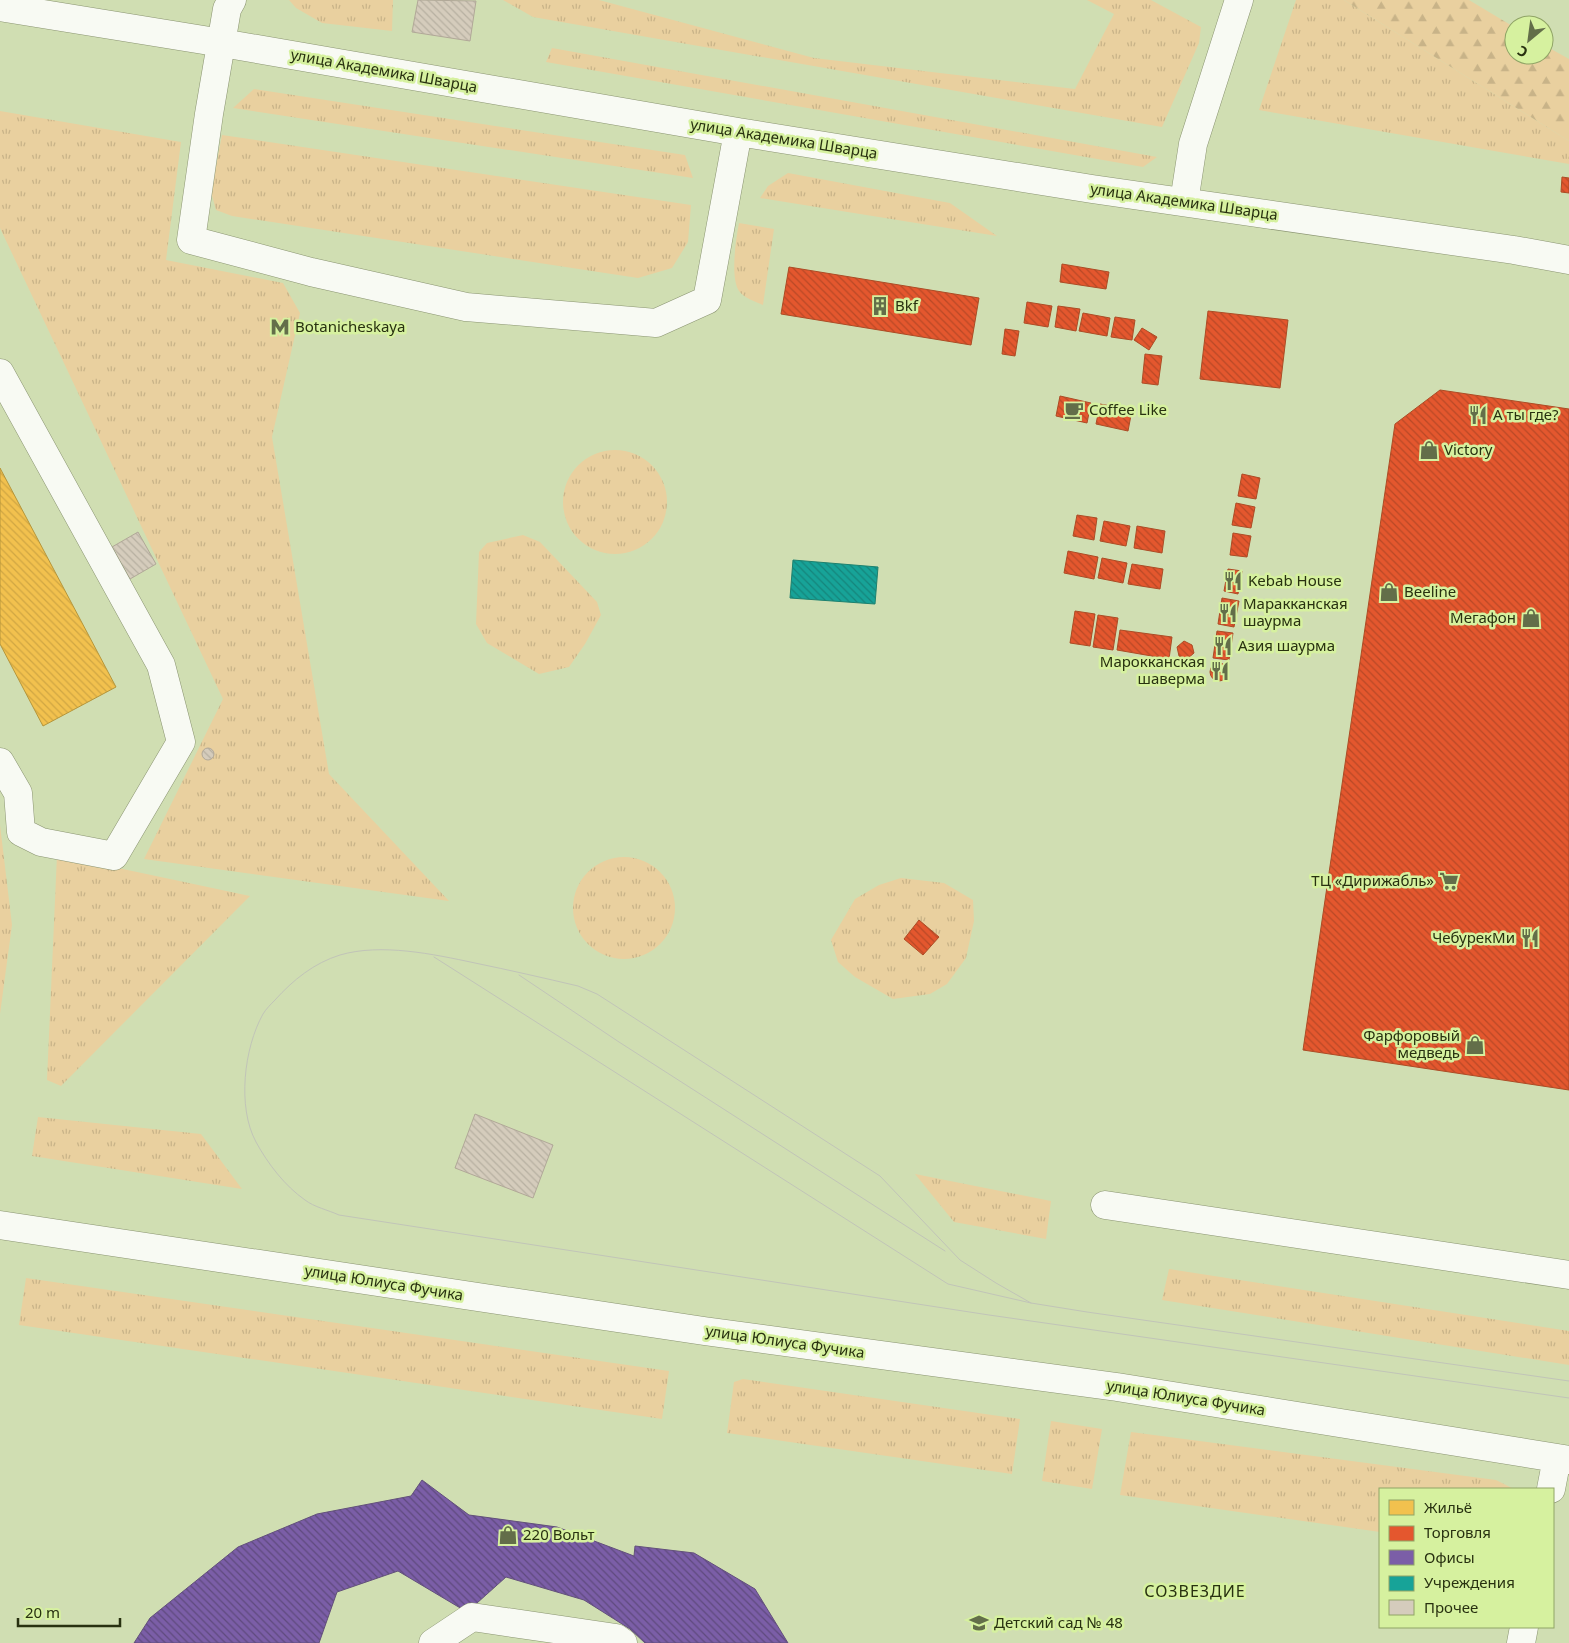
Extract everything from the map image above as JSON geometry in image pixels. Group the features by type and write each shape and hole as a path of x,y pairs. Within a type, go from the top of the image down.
{"street":[{"path":"232,0 227,9 208,114 191,240 311,272 466,307 656,323 707,300 738,132"},
{"path":"1184,202 1193,144 1239,0"},
{"name":"улица Академика Шварца","path":"0,7 222,43 738,132 1569,260"},
{"path":"0,373 161,666 181,742 114,856 41,842 21,832 18,793 0,762"},
{"path":"1105,1205 1569,1275"},
{"name":"улица Юлиуса Фучика","path":"0,1225 704,1331 1117,1387 1563,1459"},
{"path":"1551,1488 1563,1459"},
{"path":"433,1643 472,1617 616,1638 623,1643"},
{"path":"1521,1643 1524,1628"}],"green space":[{"path":"289,0 393,0 392,31 322,23 296,8"},
{"path":"503,0 599,0 814,58 1075,89 1114,14 1087,0 1151,0 1201,27 1199,43 1162,127 533,17"},
{"path":"1296,0 1344,0 1569,141 1569,164 1259,110"},
{"path":"1344,0 1469,0 1504,21 1504,65 1554,65 1554,51 1569,59 1569,141"},
{"path":"552,48 1157,157 1143,167 546,62"},
{"path":"254,89 685,155 693,178 233,108"},
{"path":"0,111 181,142 166,260 283,283 300,313 272,437 329,774 449,901 144,859 223,699 0,228"},
{"path":"222,135 691,205 688,242 672,268 638,278 232,216 216,210 211,192"},
{"path":"788,173 950,203 997,236 760,198 768,186"},
{"path":"739,223 774,229 763,305 744,296 736,285 734,258"},
{"path":"615,450 635,454 652,465 663,482 667,502 663,522 652,539 635,550 615,554 595,550 578,539 567,522 563,502 567,482 578,465 595,454"},
{"path":"523,535 540,542 597,602 601,615 585,644 569,667 539,674 487,643 476,624 479,552 487,543"},
{"path":"0,825 12,925 0,1014"},
{"path":"57,855 250,896 61,1086 47,1080"},
{"path":"624,857 644,861 660,872 671,888 675,908 671,928 660,944 644,955 624,959 604,955 588,944 577,928 573,908 577,888 588,872 604,861"},
{"path":"901,878 944,883 973,900 974,921 966,958 947,984 930,994 893,999 855,977 838,962 831,940 855,899 879,885"},
{"path":"38,1117 201,1134 242,1189 32,1156"},
{"path":"915,1174 1051,1201 1046,1239 954,1222"},
{"path":"1169,1269 1569,1331 1569,1365 1162,1300"},
{"path":"26,1278 669,1371 662,1419 19,1325"},
{"path":"743,1379 1020,1419 1012,1474 727,1433 734,1382"},
{"path":"1051,1421 1102,1429 1092,1489 1042,1481"},
{"path":"1131,1432 1496,1480 1512,1488 1379,1488 1379,1532 1120,1495"}],"building: Жильё":[{"path":"0,468 116,687 43,726 0,644"}],"building: Торговля":[{"path":"1562,177 1569,178 1569,193 1561,192"},
{"path":"1062,264 1109,272 1106,289 1060,282"},
{"name":"Bkf","path":"789,267 979,298 971,345 781,314"},
{"path":"1027,302 1052,306 1048,327 1024,323"},
{"path":"1058,306 1080,309 1076,331 1055,327"},
{"path":"1208,311 1288,320 1280,388 1200,379"},
{"path":"1083,313 1110,318 1107,336 1079,331"},
{"path":"1115,317 1135,320 1132,340 1111,337"},
{"path":"1142,328 1157,337 1149,350 1134,340"},
{"path":"1005,329 1019,331 1015,356 1002,354"},
{"path":"1145,354 1162,356 1158,385 1142,383"},
{"name":"ТЦ «Дирижабль»","path":"1440,390 1569,409 1569,1090 1303,1050 1395,424"},
{"name":"Coffee Like","path":"1060,396 1091,403 1087,423 1056,416"},
{"path":"1100,404 1132,410 1128,431 1096,424"},
{"path":"1242,474 1260,478 1256,499 1238,496"},
{"path":"1236,503 1255,507 1251,528 1232,525"},
{"path":"1077,515 1097,518 1094,540 1073,536"},
{"path":"1104,521 1130,526 1126,546 1100,541"},
{"path":"1137,526 1165,531 1162,553 1134,548"},
{"path":"1233,533 1251,536 1247,557 1230,555"},
{"path":"1068,551 1098,557 1094,579 1064,573"},
{"path":"1102,558 1127,563 1123,583 1098,578"},
{"path":"1132,564 1163,569 1160,589 1128,584"},
{"name":"Kebab House","path":"1228,569 1242,571 1238,594 1224,591"},
{"name":"Маракканская шаурма","path":"1222,598 1239,601 1234,627 1218,624"},
{"path":"1075,611 1095,614 1090,646 1070,643"},
{"path":"1098,615 1118,618 1113,650 1093,647"},
{"path":"1120,630 1172,637 1169,659 1117,650"},
{"name":"Азия шаурма","path":"1217,631 1233,633 1229,660 1213,658"},
{"path":"1184,641 1192,645 1194,653 1187,659 1179,656 1177,647"},
{"name":"Марокканская шаверма","path":"1219,663 1225,666 1228,672 1225,678 1219,681 1213,678 1210,672 1213,666"},
{"path":"919,920 939,937 923,955 904,939"}],"building: Офисы":[{"path":"422,1480 469,1515 557,1527 634,1556 635,1546 694,1553 755,1589 788,1643 645,1643 630,1629 584,1600 506,1577 467,1612 398,1571 337,1592 319,1643 134,1643 150,1618 238,1547 317,1514 411,1496"}],"building: Учреждения":[{"path":"793,560 878,567 875,604 790,598"}],"building: Прочее":[{"path":"418,0 476,1 470,41 412,32"},
{"path":"138,532 156,564 130,579 112,547"},
{"path":"206,748 210,748 214,754 210,760 206,760 202,756 202,752"},
{"path":"475,1114 553,1145 533,1198 455,1168"}],"tram line":[{"path":"1031,1303 960,1260 880,1176 597,994 578,986 425,953 390,950 356,952 330,958 304,973 269,1007 256,1028 247,1060 245,1078 246,1112 256,1142 278,1174 291,1188 313,1205 339,1215 989,1315 1569,1398"},
{"path":"434,957 948,1284 1031,1303 1087,1312 1569,1381"},
{"path":"519,975 619,1042 945,1251"}],"place":[{"name":"Bkf","path":"880,306"},
{"name":"Botanicheskaya","path":"280,327"},
{"name":"Coffee Like","path":"1074,410"},
{"name":"А ты где?","path":"1478,415"},
{"name":"Victory","path":"1429,450"},
{"name":"Kebab House","path":"1233,581"},
{"name":"Beeline","path":"1389,592"},
{"name":"Маракканская шаурма","path":"1228,613"},
{"name":"Мегафон","path":"1531,618"},
{"name":"Азия шаурма","path":"1223,646"},
{"name":"Марокканская шаверма","path":"1220,671"},
{"name":"ТЦ «Дирижабль»","path":"1449,881"},
{"name":"ЧебурекМи","path":"1530,938"},
{"name":"Фарфоровый медведь","path":"1475,1045"},
{"name":"220 Вольт","path":"508,1535"},
{"name":"Детский сад № 48","path":"979,1623"}],"district":[{"name":"СОЗВЕЗДИЕ","path":"1195,1591"}]}
